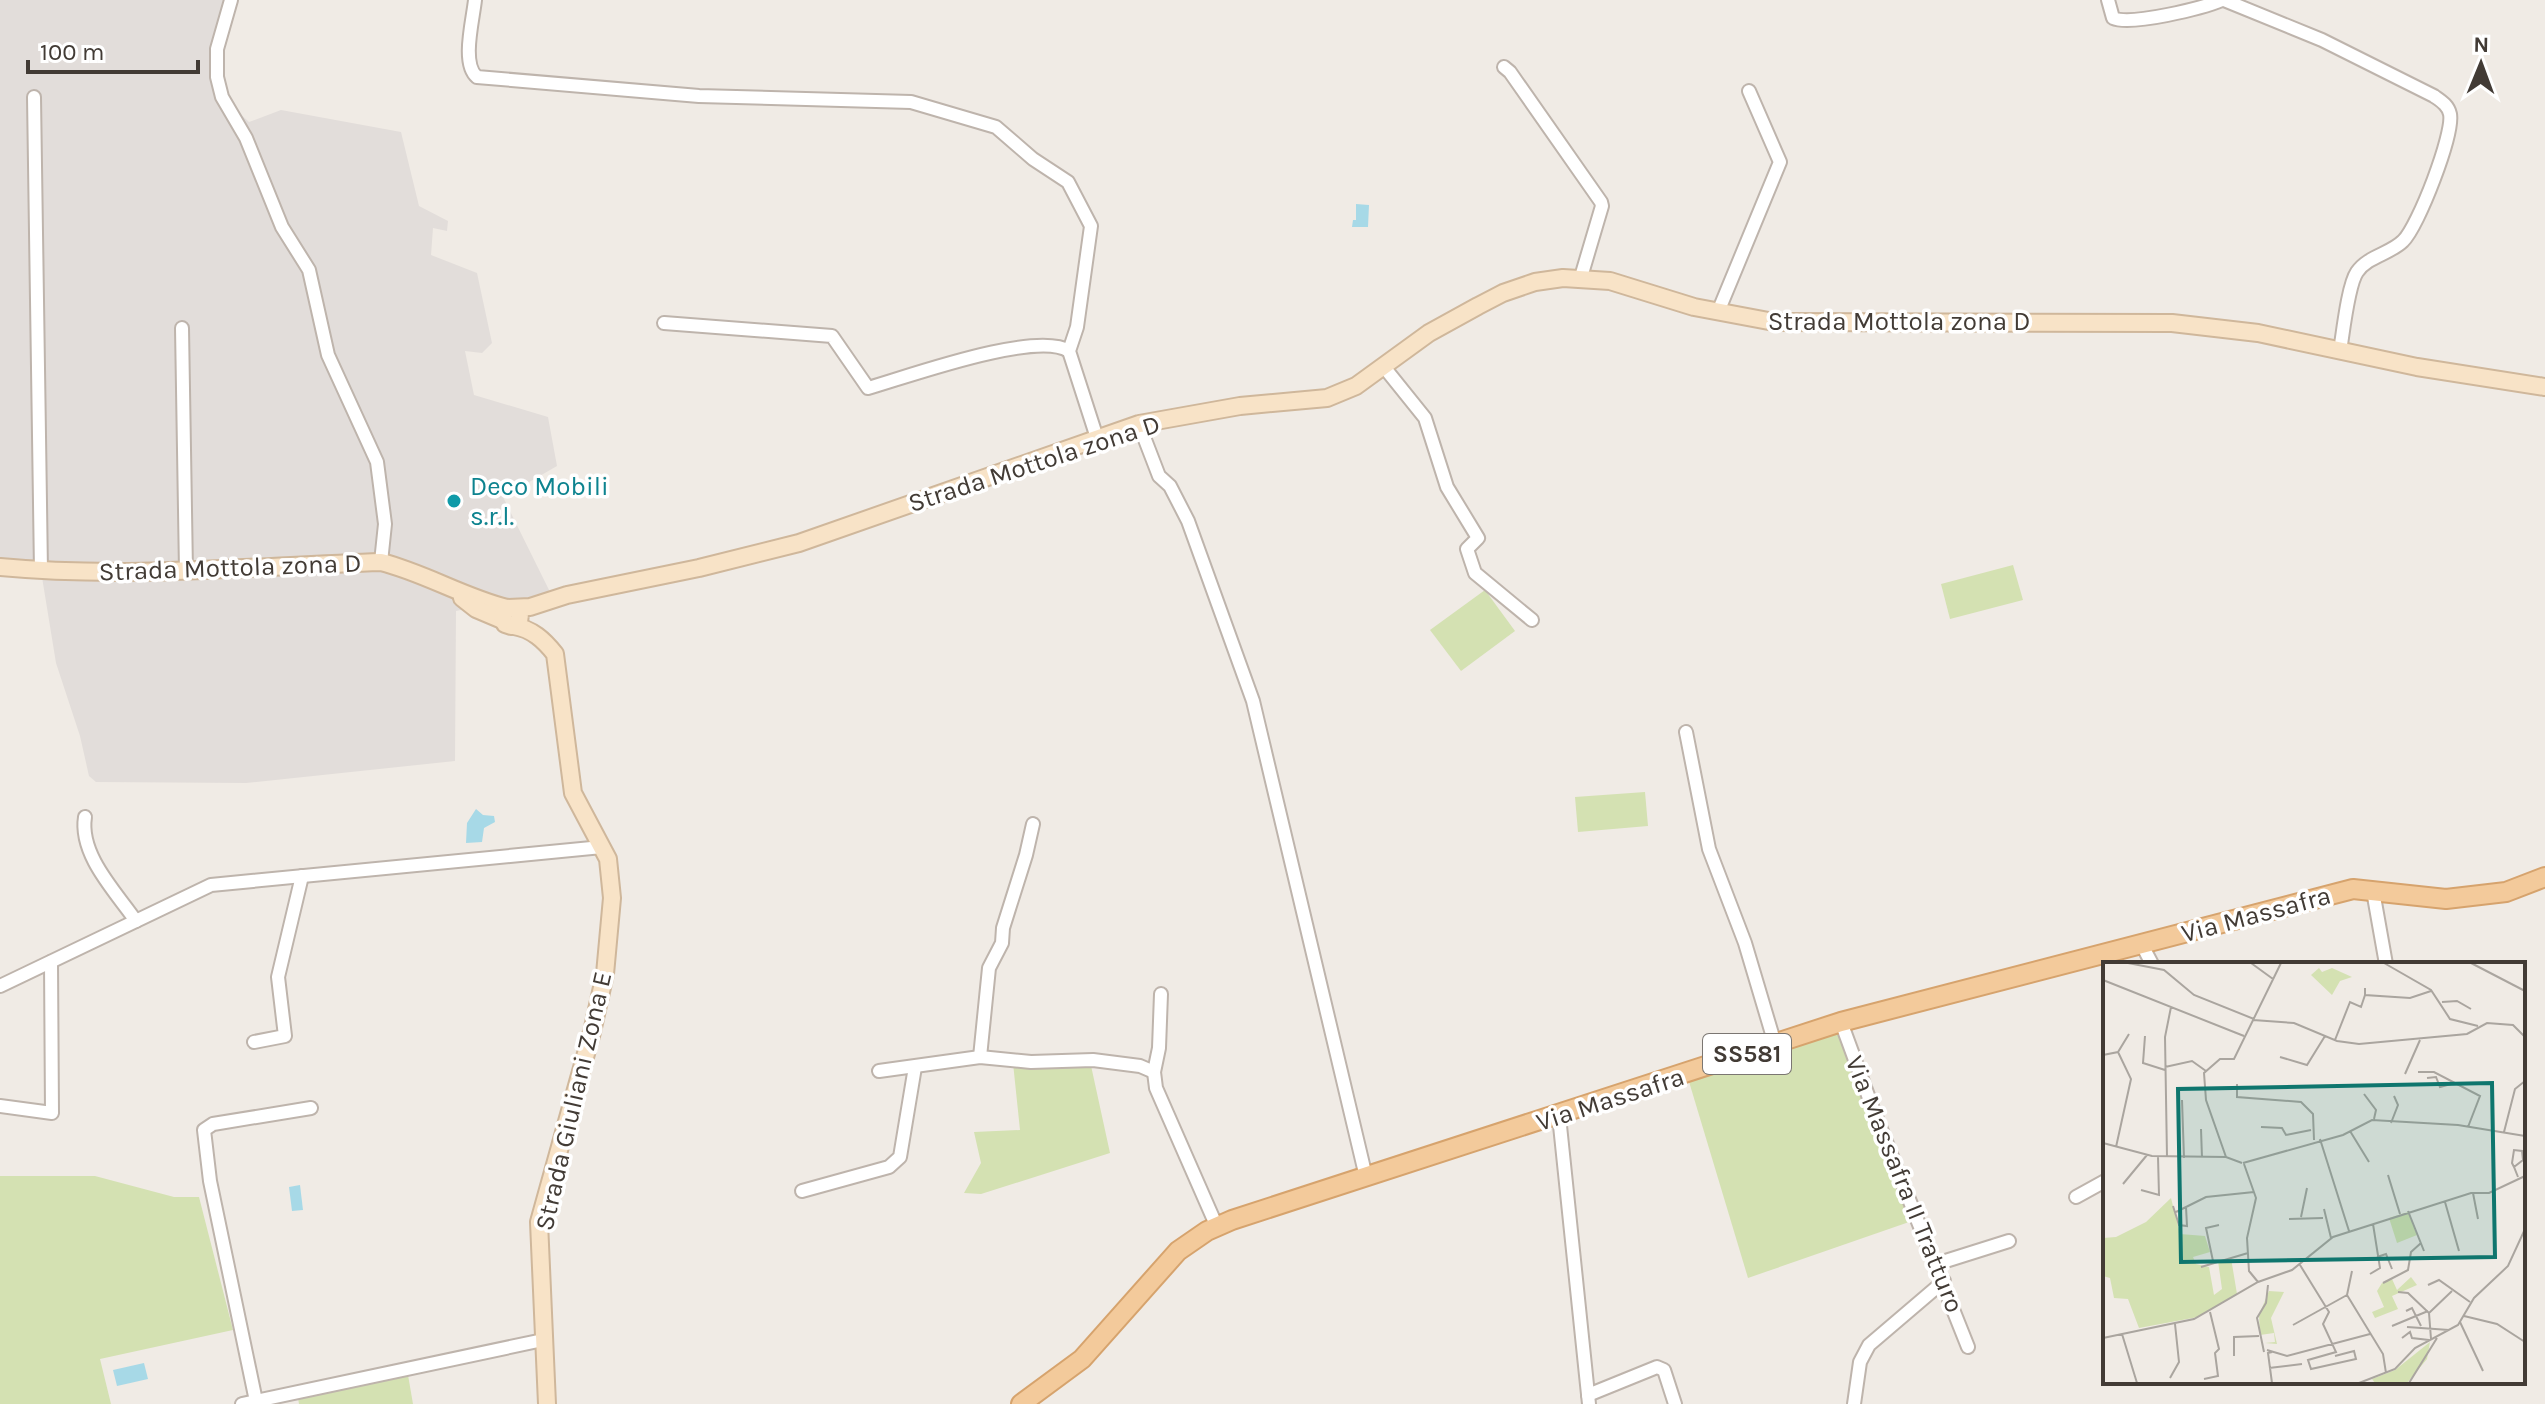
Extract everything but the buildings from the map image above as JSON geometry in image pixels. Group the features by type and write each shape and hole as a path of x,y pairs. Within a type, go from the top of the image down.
{"main road":[{"name":"Strada Mottola zona D","path":"0,567 41,571 186,571 381,562 407,569 456,591 476,609 515,619 533,612 546,600 799,543 1139,424 1240,406 1327,398 1356,386 1429,333 1503,293 1535,282 1581,277 1610,281 1718,312 1774,322 2172,323 2258,333 2417,367 2545,387"},
{"name":"Strada Giuliani Zona E","path":"515,619 542,639 555,654 573,793 608,859 612,898 605,974 592,1032 539,1222 547,1404"},
{"name":"Via Massafra","path":"1021,1404 1082,1359 1178,1251 1217,1227 1841,1022 2353,889 2446,899 2506,892 2545,877"}],"street":[{"path":"231,0 217,49 217,77 222,97 252,153 282,227 309,270 328,355 377,462 385,524 381,562"},
{"path":"475,0 468,60 477,77 699,96 911,102 996,127 1033,159 1068,182 1091,226 1077,327 1069,351 1097,438"},
{"path":"2108,0 2113,18 2124,21 2205,7 2223,0 2322,40 2434,96 2449,109 2447,139 2418,220 2405,239 2366,263 2356,273 2340,351"},
{"path":"1504,67 1601,202 1581,277"},
{"path":"1718,312 1780,162 1749,91"},
{"path":"34,97 41,571"},
{"path":"664,323 832,336 868,388 975,356 1022,347 1061,346 1069,351"},
{"path":"182,328 186,571"},
{"path":"1384,367 1425,418 1447,487 1478,538 1467,549 1475,573 1532,620"},
{"path":"1139,424 1159,476 1170,486 1188,521 1253,701 1366,1177"},
{"path":"1686,732 1709,849 1745,943 1775,1044"},
{"path":"85,817 83,830 90,853 136,921"},
{"path":"980,1057 989,968 1004,937 1003,928 1033,824"},
{"path":"0,986 211,885 602,847"},
{"path":"254,1042 285,1036 278,977 302,876"},
{"path":"2373,891 2386,962"},
{"path":"2142,945 2151,962"},
{"path":"0,1106 52,1113 51,962"},
{"path":"1161,994 1159,1048 1154,1072 1156,1088 1217,1227"},
{"name":"Via Massafra II Tratturo","path":"1841,1022 1968,1347"},
{"path":"879,1071 980,1057 1031,1062 1093,1060 1140,1066 1154,1072"},
{"path":"802,1191 889,1167 897,1162 915,1067"},
{"path":"256,1401 210,1181 204,1130 213,1124 311,1108"},
{"path":"1559,1116 1589,1399 1657,1367 1664,1370 1675,1404"},
{"path":"2076,1197 2103,1182"},
{"path":"1936,1264 2009,1241"},
{"path":"1854,1404 1860,1362 1869,1345 1944,1281"},
{"path":"242,1404 543,1340"}],"shaded area":[{"path":"0,0 231,0 222,27 222,97 249,122 281,110 401,132 419,206 448,221 447,231 433,228 431,255 477,273 492,343 482,353 465,351 474,395 548,417 557,466 503,497 551,594 530,607 494,603 456,611 455,761 246,783 96,782 89,776 80,736 56,663 41,571 0,566"}],"green space":[{"path":"2013,565 2023,600 1950,619 1941,584"},
{"path":"1485,590 1515,631 1461,671 1430,630"},
{"path":"1645,792 1648,826 1578,832 1575,797"},
{"path":"1840,1028 1912,1221 1748,1278 1687,1075"},
{"path":"1090,1061 1110,1153 981,1194 964,1193 981,1163 974,1132 1020,1130 1013,1063"},
{"path":"0,1176 95,1176 174,1197 199,1197 233,1330 100,1359 111,1404 0,1404"},
{"path":"408,1375 413,1404 299,1404 298,1398"}],"water":[{"path":"1356,204 1369,205 1368,227 1352,227 1353,220 1356,220"},
{"path":"476,809 483,815 494,816 495,822 484,828 482,842 466,843 467,823"},
{"path":"300,1185 303,1210 292,1211 289,1187"},
{"path":"144,1363 148,1379 117,1386 113,1370"}],"place":[{"name":"Deco Mobili s.r.l.","path":"454,501"}]}
